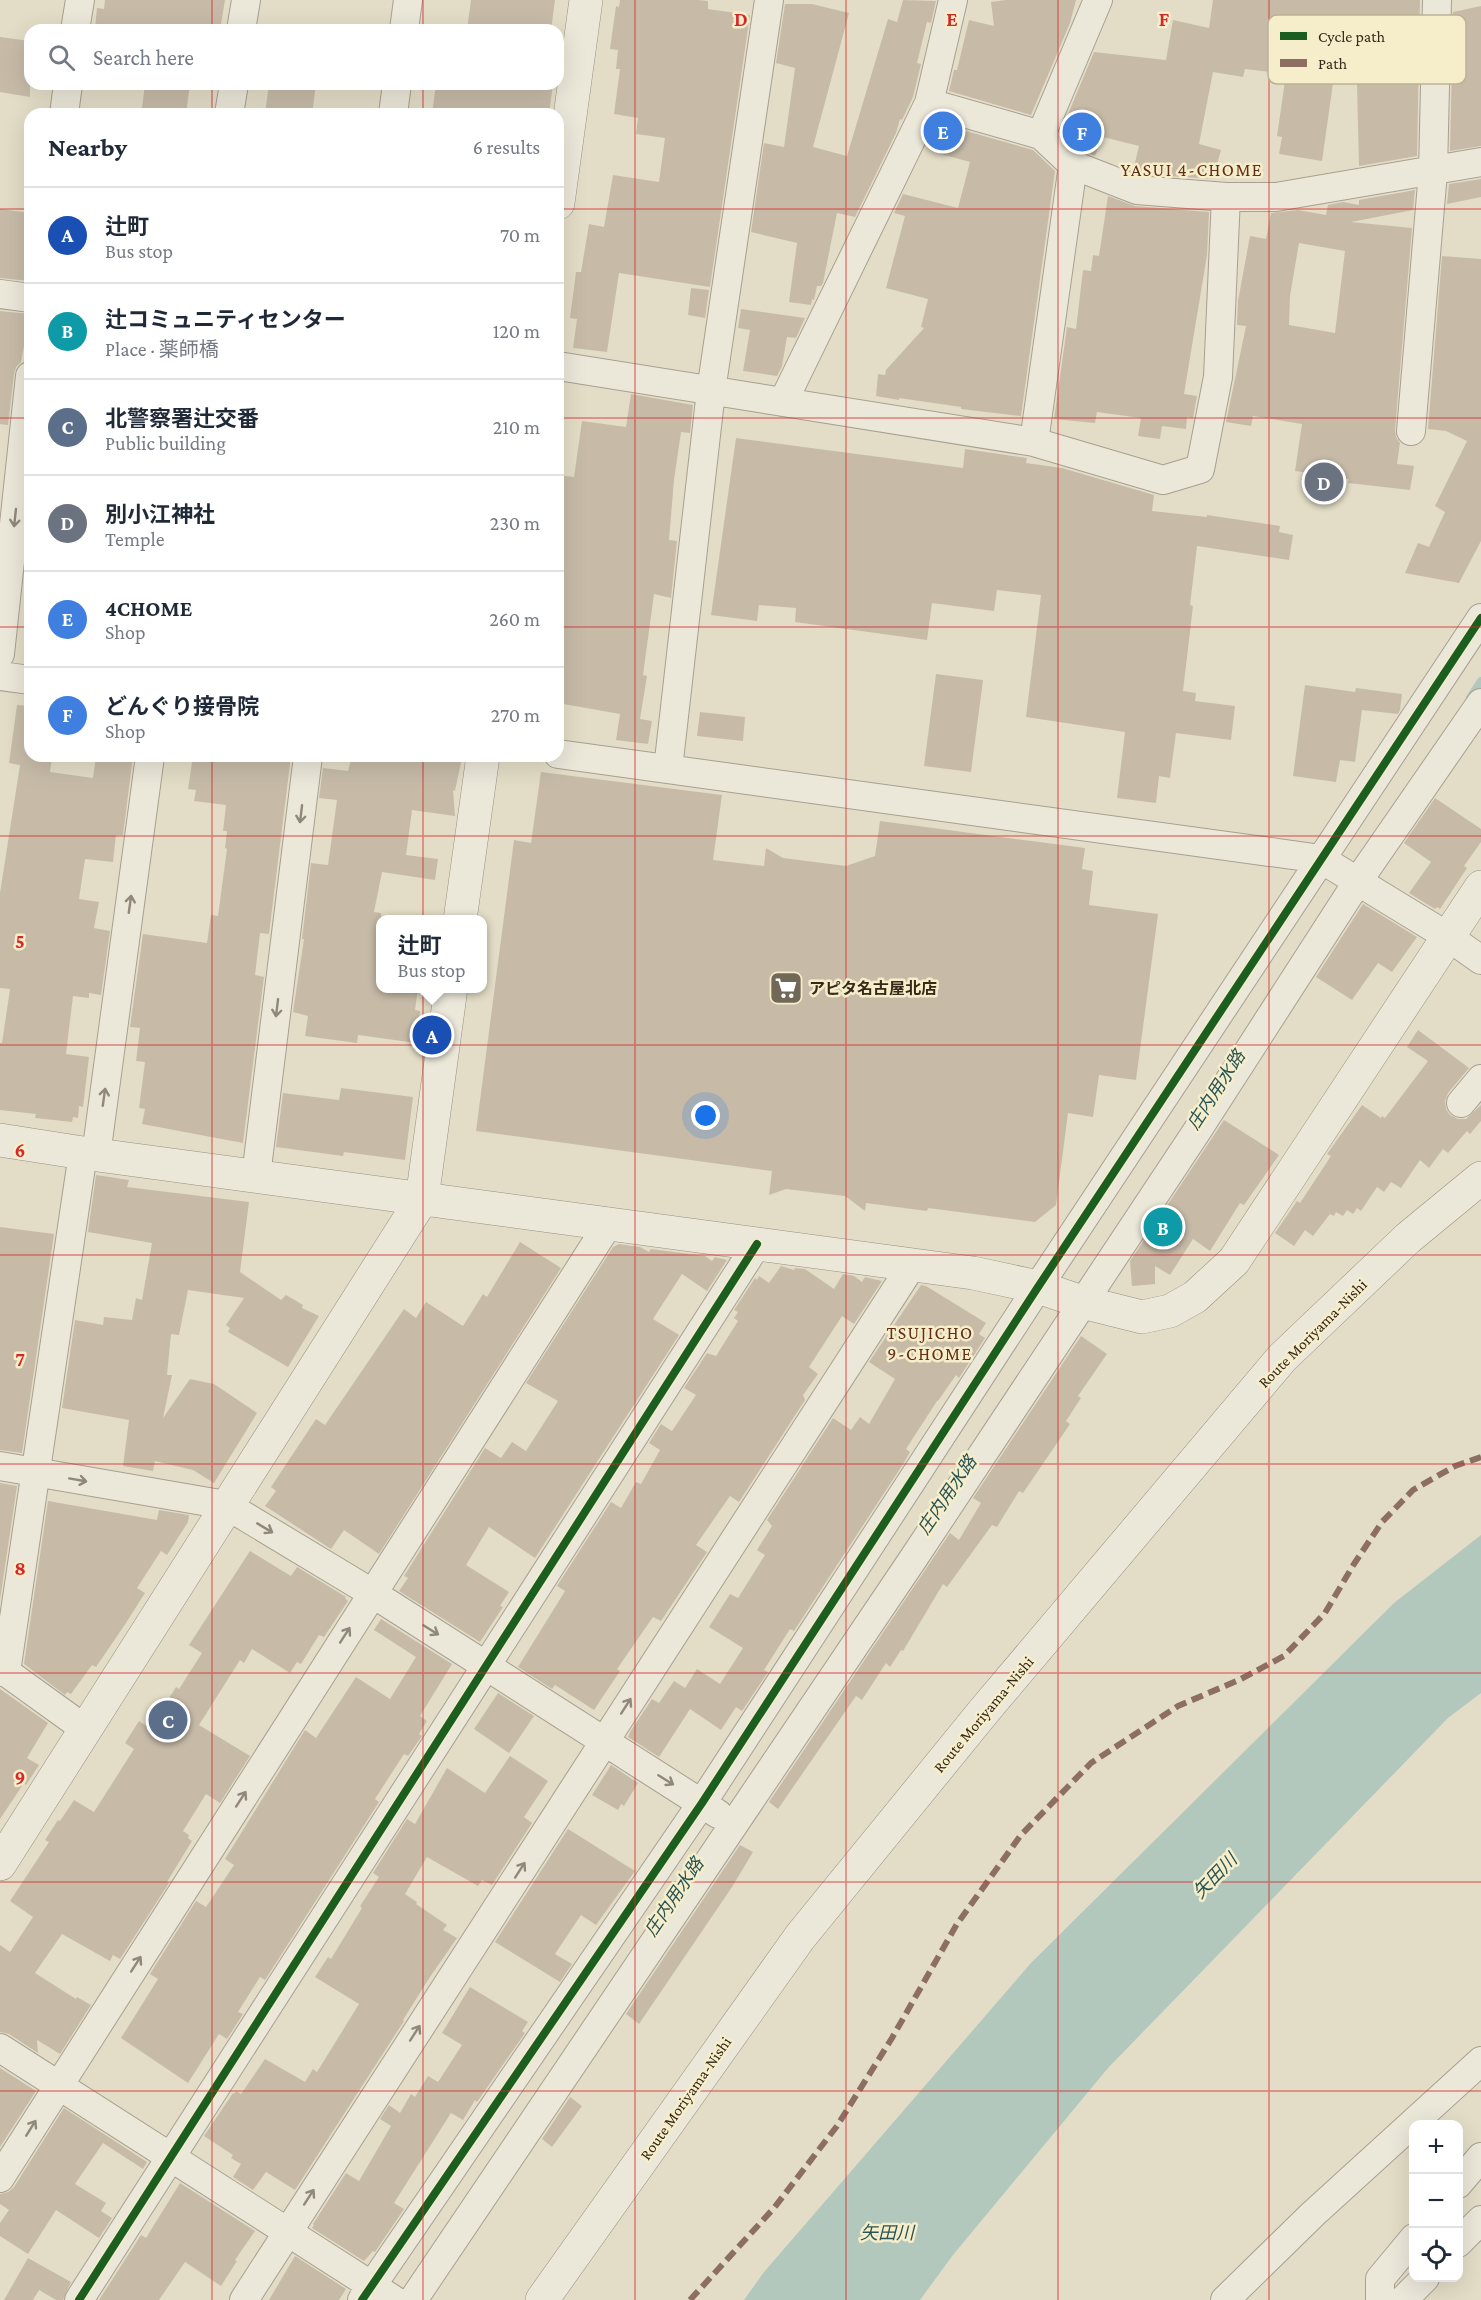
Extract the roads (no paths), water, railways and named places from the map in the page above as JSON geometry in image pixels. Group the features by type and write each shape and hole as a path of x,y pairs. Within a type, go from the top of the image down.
{"street":[{"path":"76,24 80,0"},
{"path":"243,24 246,0"},
{"path":"405,24 408,0"},
{"path":"564,160 586,0"},
{"path":"668,769 711,391 769,0"},
{"path":"783,402 929,103 953,0"},
{"path":"1041,135 1098,0"},
{"path":"1437,0 1437,15"},
{"path":"1411,431 1433,171 1435,84"},
{"path":"65,108 67,90"},
{"path":"230,108 233,90"},
{"path":"394,108 396,90"},
{"path":"929,103 1041,135 1073,165 1137,190 1226,197 1276,197 1481,162"},
{"path":"1034,442 1073,165"},
{"path":"564,367 1034,442 1163,480 1200,469 1218,377 1226,197"},
{"path":"0,294 24,297"},
{"path":"0,654 24,432"},
{"path":"0,2048 287,2231 376,2295 702,1803 1038,1287 1481,618"},
{"path":"0,676 24,679"},
{"path":"413,2300 911,1562 1197,1131 1358,881 1481,703"},
{"path":"564,755 1321,859 1447,936 1481,960"},
{"path":"85,1729 3,1672 90,1154 149,762"},
{"path":"256,1176 307,762"},
{"path":"461,915 482,762"},
{"path":"0,1140 973,1273 1038,1287 1082,1302 1142,1317 1170,1311 1195,1297 1234,1262 1481,886"},
{"path":"0,1864 226,1504 422,1199 450,993"},
{"path":"1461,1103 1481,1079"},
{"name":"Route Moriyama-Nishi","path":"542,2300 800,1936 999,1693 1282,1358 1408,1238 1481,1178"},
{"path":"0,2178 609,1223"},
{"path":"79,2300 757,1244"},
{"path":"244,2300 912,1265"},
{"path":"0,1466 226,1504 372,1593 733,1824"},
{"path":"875,1537 911,1562"},
{"path":"1225,2300 1313,2214 1481,2061"},
{"path":"1463,2178 1481,2157"},
{"path":"1463,2238 1481,2220"},
{"path":"1380,2300 1380,2279 1409,2243"},
{"path":"1403,2300 1420,2282"}],"water":[{"name":"矢田川","path":"1481,1535 1481,1693 1448,1718 1108,2068 953,2255 920,2300 744,2300 764,2272 1031,1963 1394,1603"}],"waterway":[{"name":"庄内用水路","path":"1470,698 1481,681"}],"place":[{"name":"4CHOME","path":"943,131"},
{"name":"どんぐり接骨院","path":"1082,132"},
{"name":"別小江神社","path":"1324,482"},
{"name":"アピタ名古屋北店","path":"786,988"},
{"name":"辻町","path":"432,1035"},
{"name":"辻コミュニティセンター","path":"1163,1227"},
{"name":"北警察署辻交番","path":"168,1720"}],"district":[{"name":"YASUI 4-CHOME","path":"1192,170"},
{"name":"TSUJICHO 9-CHOME","path":"930,1343"}]}
